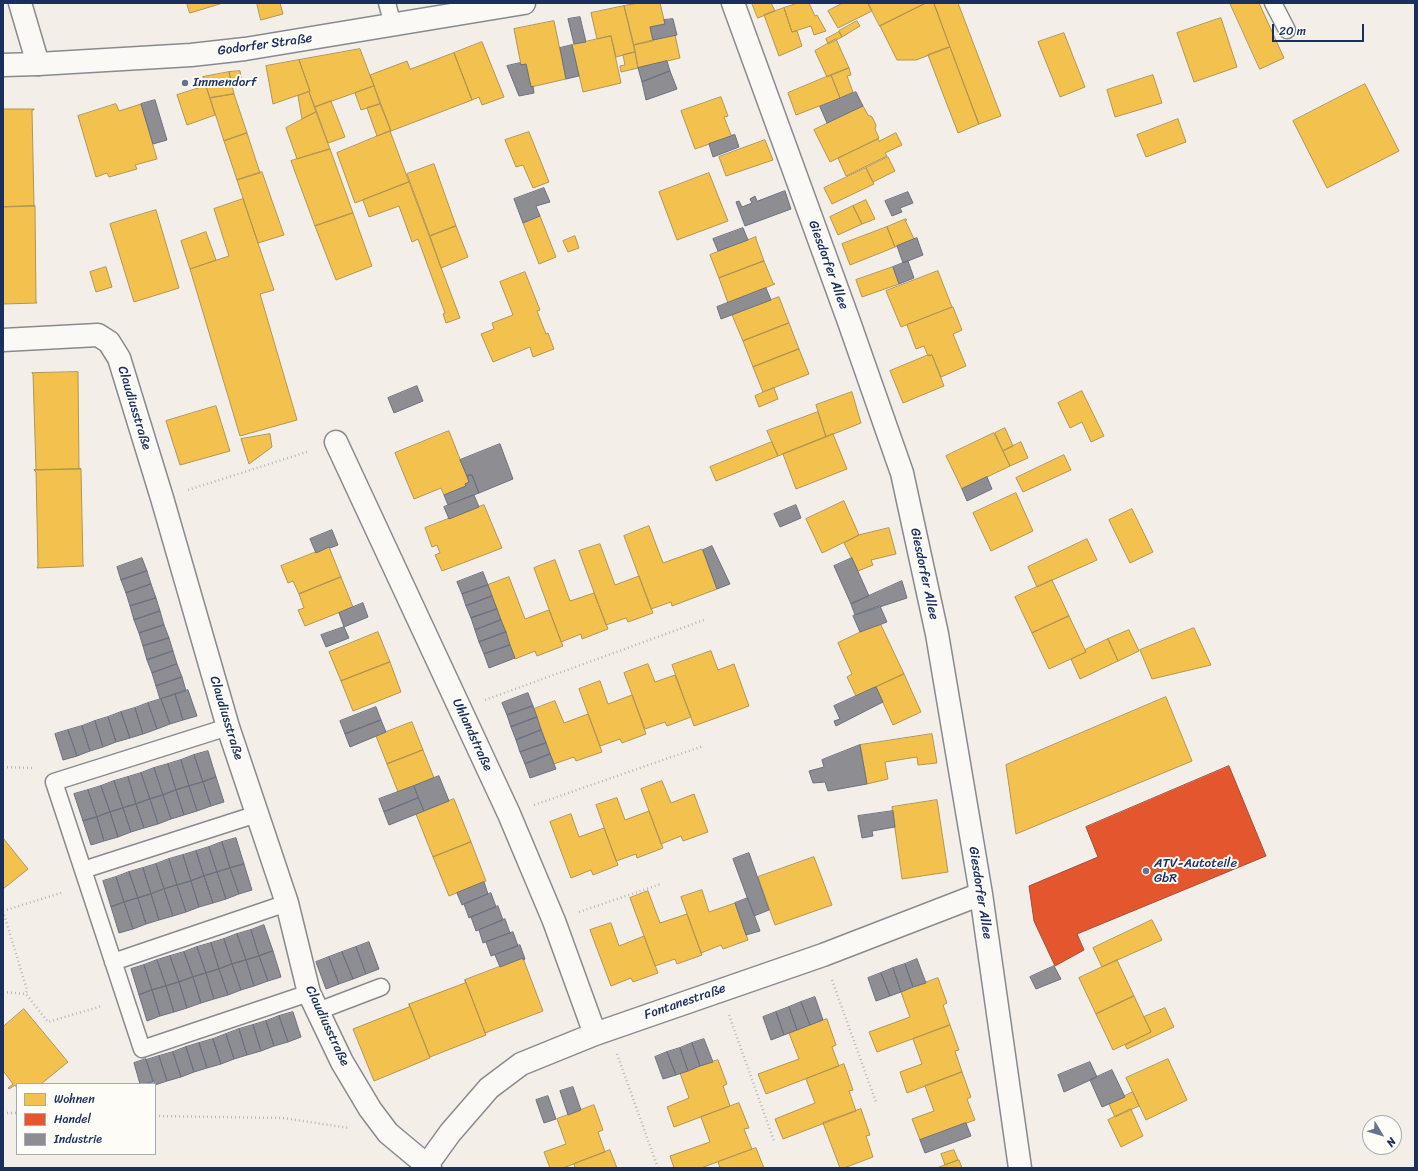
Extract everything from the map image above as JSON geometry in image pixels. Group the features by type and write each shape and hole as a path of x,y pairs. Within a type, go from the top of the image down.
{"street":[{"path":"20,3 38,64"},
{"name":"Godorfer Straße","path":"3,65 191,55 245,49 524,3"},
{"name":"Giesdorfer Allee","path":"733,3 846,312 902,473 937,634 981,894 1020,1168"},
{"name":"Claudiusstraße","path":"3,340 98,335 109,342 119,358 162,498 228,727 287,903 314,1002 342,1062 370,1109 388,1133 429,1167"},
{"name":"Uhlandstraße","path":"336,442 509,814 602,1031"},
{"name":"Fontanestraße","path":"429,1167 450,1133 489,1088 521,1064 602,1031 823,955 981,894"}],"lane":[{"path":"387,3 393,25"},
{"path":"1273,3 1287,30"},
{"path":"228,727 54,782 142,1049 314,1002 381,987"},
{"path":"85,877 257,814"},
{"path":"113,962 287,903"}],"path":[{"path":"162,498 336,442"},
{"path":"460,709 704,620"},
{"path":"509,814 703,746"},
{"path":"3,767 33,767 54,782"},
{"path":"85,877 3,911 27,990 26,994 48,1022 107,1005 125,997"},
{"path":"554,921 661,884"},
{"path":"823,955 876,1102"},
{"path":"720,990 774,1141"},
{"path":"3,992 26,994"},
{"path":"602,1031 658,1168"},
{"path":"3,1113 16,1113"},
{"path":"156,1116 283,1118 388,1133"}],"building: Wohnen":[{"path":"187,3 223,3 190,13"},
{"path":"257,3 280,3 283,14 261,20"},
{"path":"639,3 660,3 665,24 650,27 653,41 634,45 624,6"},
{"path":"752,3 771,3 775,11 758,18"},
{"path":"798,3 809,3 815,16 817,15 826,31 814,35 811,26 792,32 784,8"},
{"path":"843,3 868,3 872,11 838,28 828,11"},
{"path":"868,3 926,3 880,26"},
{"path":"926,3 934,3 950,47 916,60 897,60 880,26"},
{"path":"934,3 958,3 1001,116 979,124"},
{"path":"1230,3 1259,3 1284,58 1260,69"},
{"path":"624,6 635,52 616,57 611,36 597,39 591,13"},
{"path":"784,8 792,32 797,31 802,46 779,56 764,15"},
{"path":"1221,18 1237,67 1194,82 1177,33"},
{"path":"554,21 566,79 531,87 526,64 521,65 514,29"},
{"path":"857,21 860,26 842,37 839,31"},
{"path":"839,32 842,37 828,44 826,39"},
{"path":"1064,33 1085,87 1060,97 1038,42"},
{"path":"675,35 680,58 638,68 634,45"},
{"path":"611,36 621,83 583,92 572,45"},
{"path":"836,39 849,68 827,77 815,51"},
{"path":"482,42 504,97 482,105 479,97 472,100 454,53"},
{"path":"950,47 979,124 958,133 928,55"},
{"path":"360,49 374,86 315,107 299,60"},
{"path":"635,52 638,68 621,72 620,66 625,65 623,55"},
{"path":"454,53 472,100 391,131 370,75 407,61 410,69"},
{"path":"299,60 310,91 273,104 266,66"},
{"path":"849,68 851,75 847,76 853,92 840,98 831,75"},
{"path":"240,71 242,82 232,84 229,72"},
{"path":"229,72 234,94 210,98 203,77"},
{"path":"831,75 840,98 796,115 788,93"},
{"path":"1153,75 1162,103 1115,117 1107,90"},
{"path":"1365,84 1399,151 1327,188 1293,121"},
{"path":"206,86 215,115 187,125 177,95"},
{"path":"374,86 380,104 361,110 355,93"},
{"path":"309,92 316,112 302,119 298,96"},
{"path":"234,94 247,133 224,141 210,98"},
{"path":"721,97 728,116 724,117 731,135 735,135 695,149 681,111"},
{"path":"331,101 345,137 328,143 315,107"},
{"path":"116,104 119,111 141,104 157,159 135,165 137,169 109,177 107,173 96,177 78,116"},
{"path":"380,104 391,131 377,136 367,108"},
{"path":"863,106 868,115 872,117 876,125 875,129 879,138 830,162 814,130"},
{"path":"3,109 34,109 32,110 35,206 3,207"},
{"path":"316,112 330,149 297,159 286,128"},
{"path":"1178,119 1186,142 1146,157 1137,135"},
{"path":"390,131 409,182 355,203 337,153"},
{"path":"529,132 549,182 533,188 523,165 516,167 505,140"},
{"path":"247,133 260,173 237,180 224,141"},
{"path":"896,133 902,145 885,153 887,156 846,176 838,158 878,139 879,141"},
{"path":"765,140 773,160 726,176 719,157"},
{"path":"330,149 353,213 315,226 291,161"},
{"path":"888,157 895,171 873,182 866,168"},
{"path":"434,164 456,226 430,236 407,174"},
{"path":"866,168 874,184 832,204 824,188"},
{"path":"262,172 284,235 258,243 237,180"},
{"path":"709,173 728,221 677,240 659,192"},
{"path":"409,182 460,318 446,323 443,314 445,313 418,239 412,242 399,206 369,217 363,200"},
{"path":"243,199 274,290 260,294 297,420 240,436 190,269 229,256 214,209"},
{"path":"866,200 875,219 862,224 853,206"},
{"path":"35,206 37,303 3,304 3,207"},
{"path":"853,206 862,224 838,235 830,217"},
{"path":"156,210 179,288 134,302 110,224"},
{"path":"353,213 372,266 336,280 315,226"},
{"path":"540,216 556,257 539,264 523,223"},
{"path":"906,219 907,220 905,220 914,239 895,247 887,227"},
{"path":"456,226 468,257 441,268 430,236"},
{"path":"887,227 895,247 850,265 842,244"},
{"path":"206,232 216,260 190,269 181,241"},
{"path":"575,236 579,248 568,252 563,241"},
{"path":"756,237 764,261 719,278 710,255"},
{"path":"764,261 773,283 775,284 728,303 719,278"},
{"path":"106,267 112,287 96,292 90,272"},
{"path":"893,267 899,284 862,297 856,280"},
{"path":"938,271 952,307 901,327 886,291"},
{"path":"525,272 540,310 537,311 554,349 533,357 530,347 493,362 481,334 494,329 492,323 513,315 500,282"},
{"path":"779,297 789,323 743,341 732,315"},
{"path":"953,307 962,330 953,334 966,366 941,377 932,355 928,356 924,346 916,349 907,325"},
{"path":"789,323 799,349 753,367 743,341"},
{"path":"799,349 809,374 763,392 753,367"},
{"path":"928,355 932,355 944,386 903,403 890,371"},
{"path":"78,372 79,468 81,469 34,470 36,469 32,373"},
{"path":"774,388 778,399 759,407 755,396"},
{"path":"1082,391 1104,436 1091,442 1082,422 1070,428 1058,403"},
{"path":"852,392 861,423 826,437 816,405"},
{"path":"216,406 230,451 180,465 166,421"},
{"path":"818,412 826,437 778,456 767,431"},
{"path":"1005,428 1013,446 1003,451 995,433"},
{"path":"449,431 469,482 465,484 466,486 444,495 441,488 414,499 395,453"},
{"path":"994,433 1010,466 962,489 946,456"},
{"path":"270,434 272,447 249,464 241,439"},
{"path":"833,434 847,469 796,489 783,454"},
{"path":"772,442 778,456 716,481 710,467"},
{"path":"1021,442 1028,458 1010,466 1003,451"},
{"path":"1064,455 1071,470 1023,492 1016,478"},
{"path":"81,469 84,566 37,568 36,472 34,470"},
{"path":"1016,493 1033,531 991,551 973,513"},
{"path":"844,501 859,535 822,553 806,519"},
{"path":"484,505 502,548 442,571 435,555 440,553 437,545 432,547 425,528"},
{"path":"1132,509 1153,552 1130,563 1109,520"},
{"path":"649,526 663,563 702,549 717,589 672,606 671,602 651,609 624,536"},
{"path":"889,528 896,554 871,560 873,565 858,571 844,543 859,535"},
{"path":"1087,539 1097,560 1037,587 1028,567"},
{"path":"600,544 615,585 639,576 653,613 628,622 626,618 606,625 579,551"},
{"path":"329,547 341,577 299,594 293,581 288,583 281,566"},
{"path":"555,560 570,601 594,593 608,629 582,639 581,634 561,642 534,568"},
{"path":"341,577 353,607 305,626 298,610 304,608 299,594"},
{"path":"509,577 525,619 549,610 563,646 537,656 535,651 515,659 488,585"},
{"path":"1052,580 1069,616 1032,633 1015,597"},
{"path":"1069,616 1086,652 1049,669 1032,633"},
{"path":"880,623 904,674 856,696 847,677 852,674 838,643"},
{"path":"1194,628 1211,665 1152,679 1140,650"},
{"path":"1129,630 1139,651 1118,661 1108,639"},
{"path":"378,632 390,662 341,681 329,652"},
{"path":"1108,639 1118,661 1080,679 1071,659 1086,652 1085,650"},
{"path":"711,651 718,670 734,664 749,706 694,726 672,665"},
{"path":"390,662 401,692 353,711 341,681"},
{"path":"648,664 655,682 675,675 691,717 667,726 665,722 645,729 624,673"},
{"path":"904,674 921,712 893,725 876,687"},
{"path":"600,681 608,704 632,695 646,734 622,743 620,739 600,746 579,689"},
{"path":"1166,697 1192,761 1016,834 1006,765"},
{"path":"555,701 564,723 588,714 602,752 576,761 574,757 554,764 534,709"},
{"path":"412,722 423,750 387,764 376,736"},
{"path":"932,734 937,763 918,765 917,757 885,762 888,779 867,784 860,745"},
{"path":"423,750 434,778 398,792 387,764"},
{"path":"662,781 671,803 694,794 708,832 683,841 681,836 661,844 641,789"},
{"path":"617,798 625,820 649,811 663,848 637,858 636,854 616,861 596,805"},
{"path":"454,799 471,842 433,857 416,814"},
{"path":"937,800 948,872 902,879 892,807"},
{"path":"571,814 579,837 604,828 618,865 593,875 591,870 571,878 550,822"},
{"path":"3,838 28,869 3,889"},
{"path":"471,842 486,881 449,896 433,857"},
{"path":"814,857 832,905 775,925 758,877"},
{"path":"702,890 709,912 735,903 748,940 723,949 721,945 701,953 681,897"},
{"path":"648,891 660,923 687,914 702,955 677,964 675,959 655,966 630,898"},
{"path":"1152,920 1162,940 1102,967 1093,948"},
{"path":"611,923 619,946 644,936 658,973 633,982 631,978 611,986 590,930"},
{"path":"523,958 543,1011 485,1033 465,980"},
{"path":"1117,960 1134,996 1096,1014 1079,978"},
{"path":"938,978 947,1003 943,1005 950,1025 877,1052 869,1032 910,1017 901,992"},
{"path":"465,980 486,1035 430,1057 409,1004 465,983"},
{"path":"1134,996 1151,1032 1113,1050 1096,1014"},
{"path":"409,1004 430,1058 374,1081 353,1029 409,1007"},
{"path":"1165,1008 1174,1027 1127,1049 1125,1045 1151,1032 1144,1017"},
{"path":"24,1009 68,1062 42,1083 16,1083 16,1086 15,1085 9,1089 8,1088 13,1084 3,1072 3,1027"},
{"path":"827,1019 836,1045 832,1047 839,1066 766,1094 758,1074 799,1059 789,1033"},
{"path":"950,1025 959,1050 955,1051 962,1072 907,1093 900,1072 922,1064 913,1039"},
{"path":"1168,1059 1187,1100 1146,1120 1126,1078"},
{"path":"718,1060 727,1084 723,1086 730,1106 674,1127 667,1107 689,1098 680,1073"},
{"path":"844,1064 853,1090 849,1091 856,1111 783,1139 775,1119 815,1103 806,1079"},
{"path":"962,1072 971,1097 967,1099 975,1120 920,1140 912,1119 934,1111 925,1086"},
{"path":"1133,1092 1139,1106 1115,1117 1109,1104"},
{"path":"739,1103 749,1128 744,1129 752,1149 701,1168 674,1168 670,1156 710,1142 701,1117"},
{"path":"594,1105 603,1130 598,1132 605,1152 563,1168 550,1168 544,1152 566,1144 557,1119"},
{"path":"861,1109 870,1135 866,1136 873,1157 844,1168 840,1168 823,1123"},
{"path":"1131,1109 1143,1136 1121,1147 1108,1120"},
{"path":"756,1148 764,1168 720,1168 718,1162"},
{"path":"610,1150 617,1168 575,1168 574,1164"},
{"path":"954,1150 958,1160 945,1165 941,1154"},
{"path":"958,1160 962,1168 937,1168"}],"building: Handel":[{"name":"ATV-Autoteile GbR","path":"1229,766 1266,856 1077,934 1084,950 1055,966 1034,921 1029,886 1098,857 1086,827"}],"building: Industrie":[{"path":"580,17 586,42 574,44 568,19"},
{"path":"673,19 677,35 653,40 650,27 665,24 664,20"},
{"path":"572,45 579,76 566,79 560,48"},
{"path":"667,61 670,71 642,82 638,68"},
{"path":"520,63 521,65 526,64 531,87 533,86 534,93 519,96 507,66"},
{"path":"670,71 677,89 646,100 642,82"},
{"path":"856,92 863,106 827,123 820,107"},
{"path":"155,100 167,140 153,144 141,104"},
{"path":"735,135 739,147 713,157 709,144"},
{"path":"544,188 550,202 536,206 540,216 523,223 514,199"},
{"path":"785,191 791,209 745,226 736,202 739,201 742,207 752,203 750,199 755,196 757,201"},
{"path":"908,192 913,203 900,208 902,212 892,216 885,201"},
{"path":"743,228 748,240 718,251 713,239"},
{"path":"917,238 923,255 903,263 897,246"},
{"path":"908,261 914,278 899,284 893,267"},
{"path":"766,288 771,300 721,319 717,307"},
{"path":"417,386 423,401 394,413 388,398"},
{"path":"500,444 513,479 479,493 472,475 467,476 460,460"},
{"path":"472,475 479,493 448,505 444,495 466,486 465,484 469,482 467,476"},
{"path":"987,477 992,489 967,501 962,489"},
{"path":"474,495 479,507 449,519 444,507"},
{"path":"796,505 801,518 780,527 774,514"},
{"path":"332,530 338,545 316,553 310,539"},
{"path":"712,546 730,584 717,589 703,550"},
{"path":"142,558 147,571 121,580 117,567"},
{"path":"852,558 869,596 851,604 834,566"},
{"path":"147,571 151,584 126,593 121,580"},
{"path":"483,572 488,585 462,594 457,582"},
{"path":"902,581 907,598 855,615 851,604"},
{"path":"151,584 156,598 130,606 126,593"},
{"path":"488,585 492,596 466,606 462,594"},
{"path":"492,596 497,609 471,618 466,606"},
{"path":"156,598 160,611 134,620 130,606"},
{"path":"363,603 368,617 344,627 339,613"},
{"path":"880,606 887,622 860,632 853,616"},
{"path":"497,609 501,620 475,630 471,618"},
{"path":"160,611 164,625 139,633 134,620"},
{"path":"501,620 506,632 479,642 475,630"},
{"path":"164,625 169,638 143,646 139,633"},
{"path":"344,627 349,638 326,647 321,635"},
{"path":"506,632 510,645 484,654 479,642"},
{"path":"169,638 173,651 147,660 143,646"},
{"path":"510,645 515,658 489,668 484,654"},
{"path":"173,651 177,664 152,673 147,660"},
{"path":"177,664 182,677 156,686 152,673"},
{"path":"182,677 186,691 160,699 156,686"},
{"path":"876,687 883,702 836,726 834,721 840,719 834,706"},
{"path":"188,690 197,716 183,720 175,694"},
{"path":"528,693 533,706 507,715 502,703"},
{"path":"175,694 183,720 170,724 161,699"},
{"path":"161,699 170,724 157,729 148,703"},
{"path":"148,703 157,729 143,734 135,708"},
{"path":"533,706 537,717 511,727 507,715"},
{"path":"376,707 381,720 345,734 340,721"},
{"path":"135,708 143,734 130,738 121,712"},
{"path":"121,712 130,738 116,742 108,717"},
{"path":"108,717 116,742 103,747 95,721"},
{"path":"537,717 541,730 516,740 511,727"},
{"path":"381,720 386,732 350,747 345,734"},
{"path":"95,721 103,747 90,751 82,726"},
{"path":"82,726 90,751 77,756 68,730"},
{"path":"68,730 77,756 63,760 55,734"},
{"path":"541,730 546,743 520,752 516,740"},
{"path":"546,743 550,754 525,764 520,752"},
{"path":"860,745 867,784 828,791 825,782 813,783 809,771 824,767 822,760"},
{"path":"208,751 216,777 203,782 194,755"},
{"path":"550,754 556,769 530,778 525,764"},
{"path":"194,755 203,782 189,786 181,760"},
{"path":"181,760 189,786 176,790 168,764"},
{"path":"168,764 176,790 163,795 154,768"},
{"path":"154,768 163,795 150,799 141,773"},
{"path":"141,773 150,799 136,804 128,777"},
{"path":"439,776 449,801 424,811 414,786"},
{"path":"128,777 136,804 123,808 114,781"},
{"path":"216,777 224,802 211,806 203,782"},
{"path":"114,781 123,808 110,812 101,786"},
{"path":"203,782 211,806 197,811 189,786"},
{"path":"101,786 110,812 97,817 88,790"},
{"path":"189,786 197,811 184,815 176,790"},
{"path":"414,786 418,798 384,812 379,799"},
{"path":"88,790 97,817 83,821 74,794"},
{"path":"176,790 184,815 171,819 163,795"},
{"path":"163,795 171,819 158,824 150,799"},
{"path":"418,798 424,811 389,825 384,812"},
{"path":"150,799 158,824 144,828 136,804"},
{"path":"136,804 144,828 131,832 123,808"},
{"path":"123,808 131,832 118,837 110,812"},
{"path":"893,811 895,827 872,831 873,836 862,838 858,816"},
{"path":"110,812 118,837 104,841 97,817"},
{"path":"97,817 104,841 91,845 83,821"},
{"path":"236,838 244,864 230,868 222,842"},
{"path":"222,842 230,868 217,872 209,847"},
{"path":"209,847 217,872 204,876 196,851"},
{"path":"196,851 204,876 191,881 183,855"},
{"path":"749,853 769,910 754,916 733,859"},
{"path":"183,855 191,881 177,885 169,859"},
{"path":"169,859 177,885 164,889 156,864"},
{"path":"156,864 164,889 151,894 143,868"},
{"path":"244,864 252,890 239,894 230,868"},
{"path":"143,868 151,894 138,898 129,872"},
{"path":"230,868 239,894 226,899 217,872"},
{"path":"129,872 138,898 124,902 116,877"},
{"path":"217,872 226,899 213,903 204,876"},
{"path":"204,876 213,903 199,907 191,881"},
{"path":"116,877 124,902 111,907 103,881"},
{"path":"191,881 199,907 186,912 177,885"},
{"path":"484,882 488,894 462,905 457,893"},
{"path":"177,885 186,912 173,916 164,889"},
{"path":"164,889 173,916 159,920 151,894"},
{"path":"491,893 496,907 469,918 464,904"},
{"path":"151,894 159,920 146,924 138,898"},
{"path":"138,898 146,924 133,929 124,902"},
{"path":"748,898 760,931 746,935 735,903"},
{"path":"124,902 133,929 119,933 111,907"},
{"path":"498,906 503,920 476,931 471,917"},
{"path":"505,919 510,933 483,943 479,930"},
{"path":"264,925 273,951 259,956 251,930"},
{"path":"251,930 259,956 246,960 237,934"},
{"path":"513,932 518,946 491,956 486,942"},
{"path":"237,934 246,960 232,964 224,939"},
{"path":"224,939 232,964 219,969 211,943"},
{"path":"369,942 379,969 366,974 356,947"},
{"path":"211,943 219,969 206,973 197,947"},
{"path":"520,945 525,959 523,960 523,958 500,967 495,955"},
{"path":"197,947 206,973 193,977 184,952"},
{"path":"356,947 366,974 353,979 342,952"},
{"path":"273,951 281,977 268,981 259,956"},
{"path":"184,952 193,977 179,982 170,956"},
{"path":"342,952 353,979 339,984 329,957"},
{"path":"170,956 179,982 166,986 157,960"},
{"path":"259,956 268,981 254,986 246,960"},
{"path":"329,957 339,984 326,989 316,962"},
{"path":"917,959 926,983 913,987 905,964"},
{"path":"157,960 166,986 152,990 144,965"},
{"path":"246,960 254,986 241,990 232,964"},
{"path":"232,964 241,990 228,995 219,969"},
{"path":"905,964 913,987 901,992 893,968"},
{"path":"144,965 152,990 139,995 131,969"},
{"path":"1054,966 1061,979 1036,989 1030,977"},
{"path":"893,968 901,992 890,996 881,973"},
{"path":"219,969 228,995 214,999 206,973"},
{"path":"206,973 214,999 201,1003 193,977"},
{"path":"881,973 890,996 876,1001 868,978"},
{"path":"193,977 201,1003 187,1008 179,982"},
{"path":"179,982 187,1008 174,1012 166,986"},
{"path":"166,986 174,1012 160,1016 152,990"},
{"path":"152,990 160,1016 147,1021 139,995"},
{"path":"815,997 823,1020 810,1025 801,1002"},
{"path":"801,1002 810,1025 797,1030 789,1007"},
{"path":"789,1007 797,1030 784,1035 776,1012"},
{"path":"293,1012 301,1037 288,1042 279,1016"},
{"path":"776,1012 784,1035 771,1040 763,1017"},
{"path":"279,1016 288,1042 274,1046 266,1021"},
{"path":"266,1021 274,1046 261,1051 253,1025"},
{"path":"253,1025 261,1051 247,1055 239,1029"},
{"path":"239,1029 247,1055 234,1059 226,1034"},
{"path":"226,1034 234,1059 221,1064 213,1039"},
{"path":"213,1039 221,1064 207,1068 199,1043"},
{"path":"704,1039 713,1062 700,1066 692,1043"},
{"path":"199,1043 207,1068 194,1072 186,1047"},
{"path":"692,1043 700,1066 688,1071 680,1048"},
{"path":"186,1047 194,1072 181,1077 173,1052"},
{"path":"680,1048 688,1071 676,1075 667,1052"},
{"path":"173,1052 181,1077 167,1081 159,1056"},
{"path":"667,1052 676,1075 663,1079 655,1057"},
{"path":"159,1056 167,1081 156,1085 154,1083 146,1060"},
{"path":"146,1059 153,1082 140,1083 134,1063"},
{"path":"1090,1062 1097,1077 1064,1092 1058,1075"},
{"path":"1112,1070 1125,1097 1102,1107 1090,1080"},
{"path":"573,1087 581,1110 568,1115 560,1091"},
{"path":"548,1096 556,1119 544,1123 536,1100"},
{"path":"966,1123 971,1136 925,1153 920,1140"}],"place":[{"name":"Immendorf","path":"185,83"},
{"name":"ATV-Autoteile GbR","path":"1146,871"}]}
